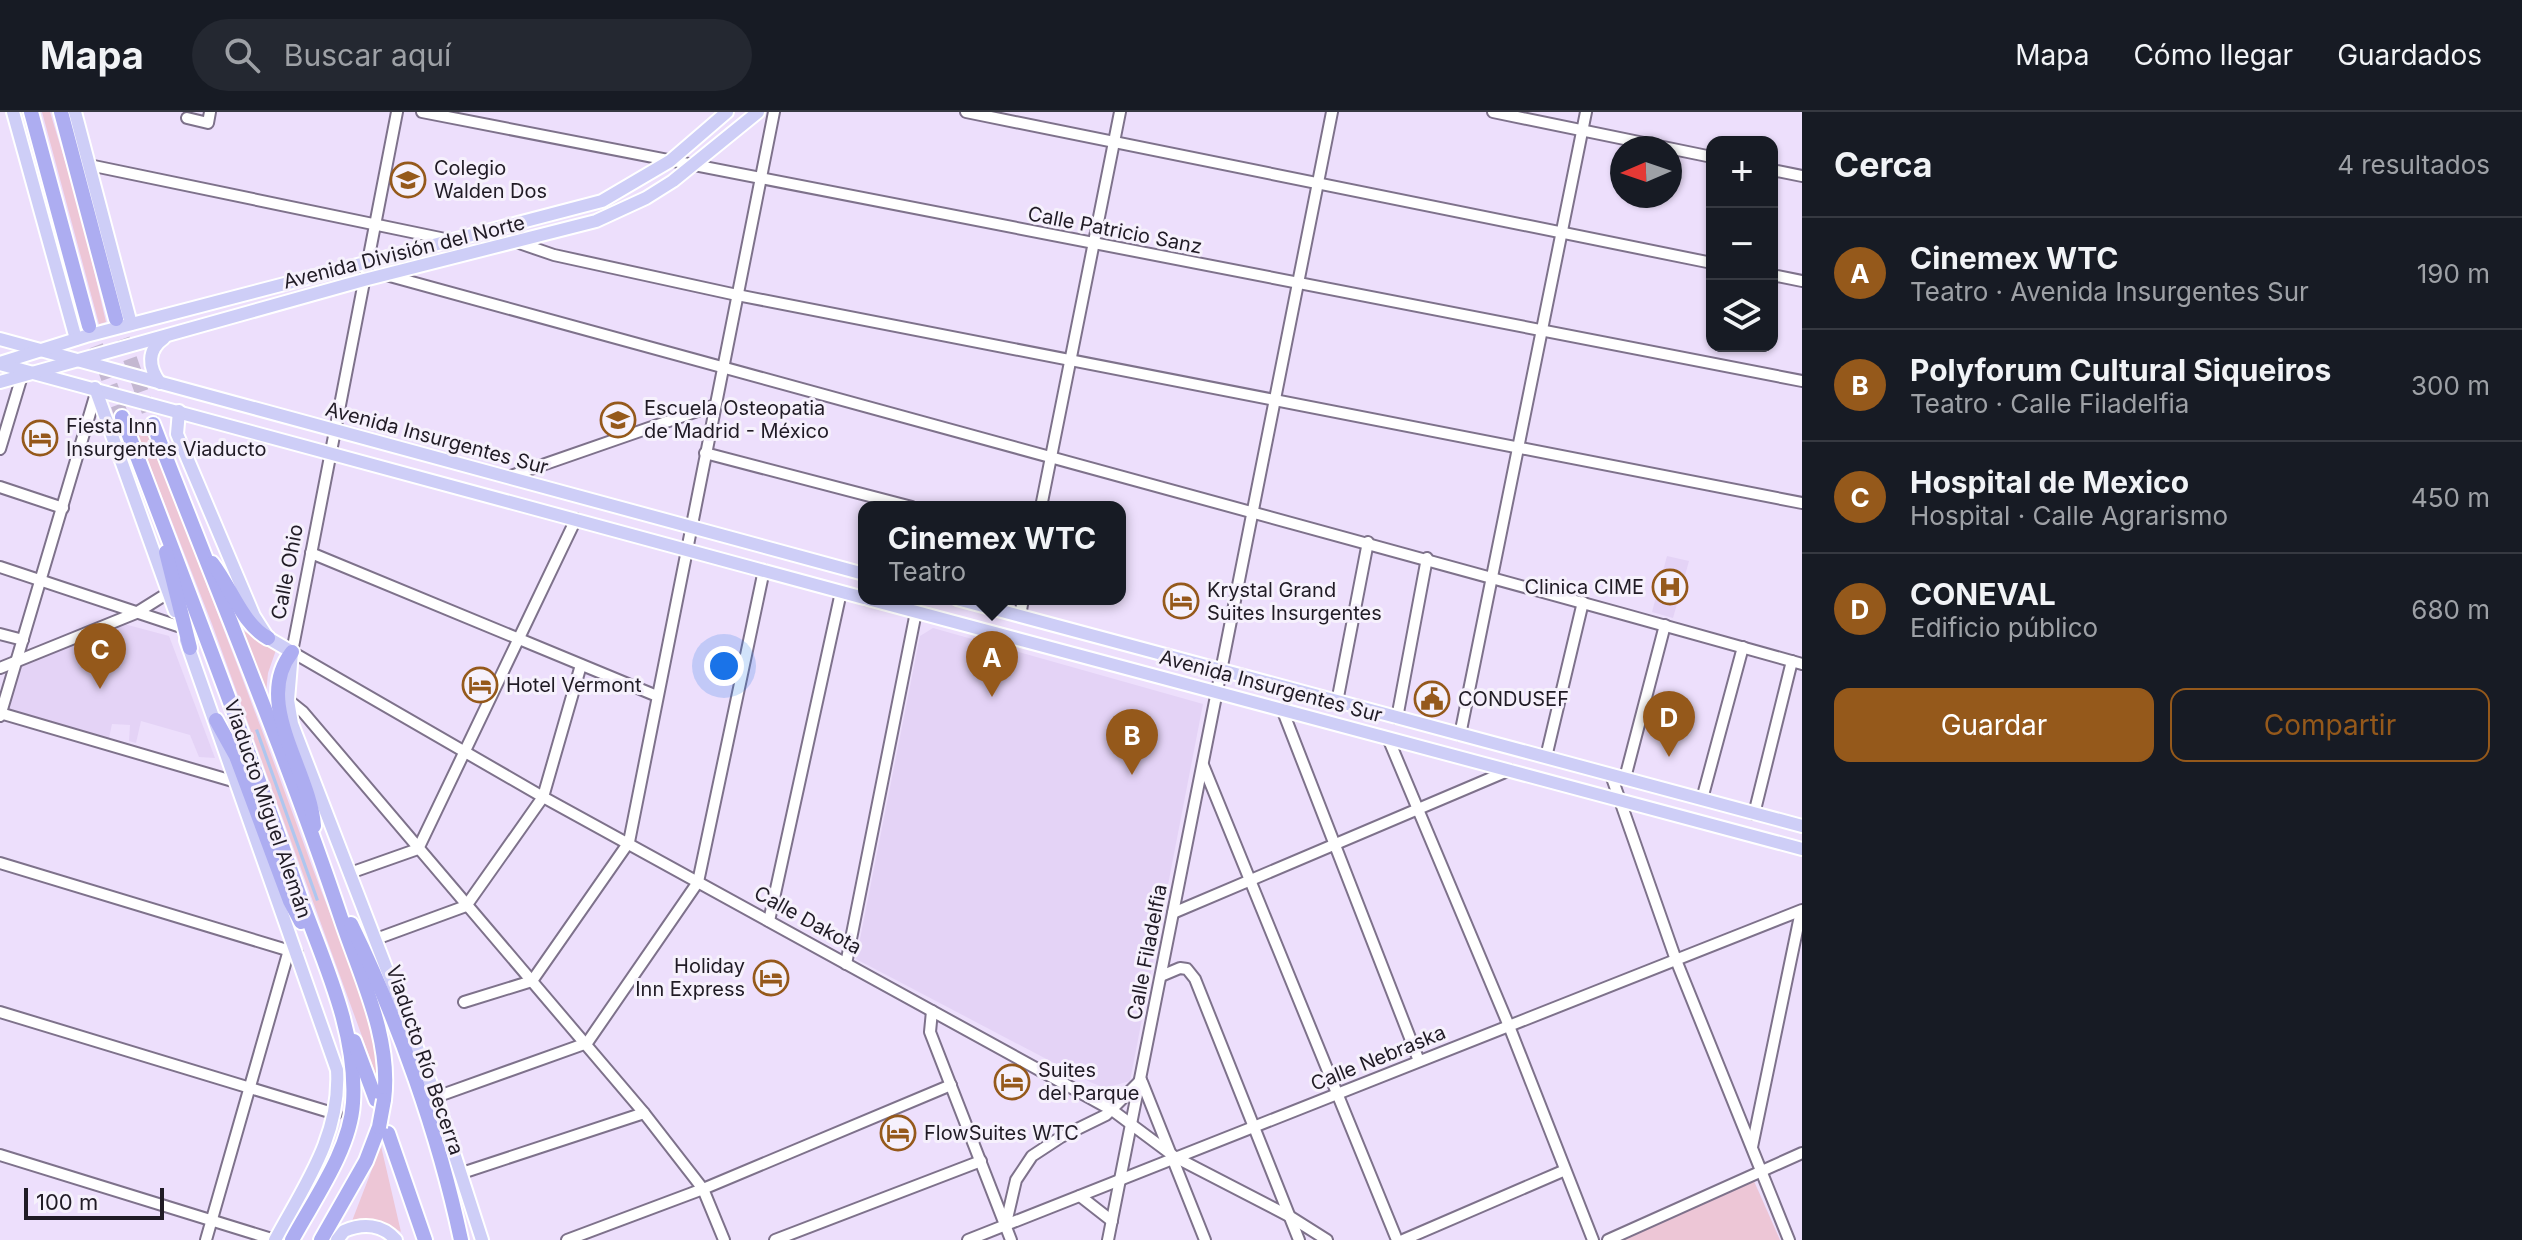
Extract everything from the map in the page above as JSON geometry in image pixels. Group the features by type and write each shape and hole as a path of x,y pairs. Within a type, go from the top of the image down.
{"highway":[{"path":"31,112 89,326"},
{"path":"61,112 116,319"},
{"name":"Viaducto Miguel Alemán","path":"122,417 336,996 353,1074 350,1121 334,1161 292,1240"},
{"name":"Viaducto Miguel Alemán","path":"153,424 314,842 384,1051 380,1100 383,1130 327,1238"},
{"path":"161,520 167,558 190,648"},
{"path":"203,552 229,585 246,619 268,638"},
{"path":"292,652 278,675 278,704 310,800 314,842"},
{"path":"216,720 236,756 290,901 316,943"},
{"name":"Viaducto Río Becerra","path":"335,901 369,961 396,1031 434,1143 461,1240"},
{"path":"336,996 380,1100"},
{"path":"383,1130 425,1240"}],"main road":[{"path":"13,112 76,339"},
{"path":"75,112 131,324"},
{"name":"Avenida División del Norte","path":"0,363 131,324 602,201 670,161 727,112"},
{"name":"Avenida División del Norte","path":"0,382 364,280 569,230 623,210 695,166 758,112"},
{"path":"160,383 153,373 150,357 154,347 167,336"},
{"name":"Avenida Insurgentes Sur","path":"0,339 858,572"},
{"name":"Avenida Insurgentes Sur","path":"0,363 28,374 179,411 858,596"},
{"name":"Viaducto Miguel Alemán","path":"96,391 216,720 293,952 335,1060 336,1114 326,1145 275,1240"},
{"path":"179,411 177,434 254,616 268,638"},
{"name":"Avenida Insurgentes Sur","path":"891,605 1802,849"},
{"name":"Avenida Insurgentes Sur","path":"979,605 1802,826"},
{"name":"Calle Dakota","path":"268,638 292,652"},
{"name":"Calle Ohio","path":"288,700 292,652"},
{"path":"288,700 292,724 436,1097 482,1240"},
{"name":"Viaducto Miguel Alemán","path":"327,1238 349,1228 368,1225 382,1229 396,1240"}],"street":[{"path":"187,118 208,123 210,112"},
{"name":"Calle Ohio","path":"292,652 397,112"},
{"name":"Calle Patricio Sanz","path":"422,112 1802,381"},
{"path":"464,1002 532,981 629,842 774,112"},
{"path":"966,112 1706,262"},
{"path":"1042,501 1120,112"},
{"name":"Calle Filadelfia","path":"1108,1240 1332,112"},
{"path":"1493,112 1706,156"},
{"path":"1460,735 1586,112"},
{"path":"89,165 452,240"},
{"path":"1778,171 1802,176"},
{"path":"519,243 554,255 737,295 1802,503"},
{"path":"386,275 721,371 1368,542 1797,662 1754,814"},
{"path":"1778,276 1802,281"},
{"path":"0,449 28,374"},
{"path":"96,391 0,714 236,782"},
{"path":"508,477 715,405"},
{"path":"705,453 889,501"},
{"path":"0,487 63,508"},
{"path":"350,873 418,849 467,754 518,637 576,519"},
{"path":"1337,702 1368,542"},
{"path":"311,553 657,696"},
{"path":"1397,718 1427,558"},
{"path":"0,567 181,627"},
{"path":"436,1097 587,1043 698,882 764,570"},
{"path":"769,921 841,592"},
{"path":"0,668 136,613 168,593"},
{"path":"1546,757 1583,602"},
{"path":"1020,616 1022,605"},
{"path":"846,964 916,612"},
{"path":"1625,778 1665,625"},
{"path":"0,634 23,640"},
{"path":"1702,799 1743,647"},
{"name":"Calle Dakota","path":"292,652 543,797 1112,1110 1175,1157 1289,1216 1327,1240"},
{"path":"376,939 466,906 543,797 581,665"},
{"path":"288,700 303,712 644,1113 703,1189 724,1240"},
{"path":"1282,709 1419,1061"},
{"path":"1388,738 1509,1026 1563,1171 1593,1240"},
{"path":"1202,764 1397,1240"},
{"path":"1173,913 1510,770"},
{"path":"1611,775 1676,960 1789,1240"},
{"path":"0,863 293,952 206,1240"},
{"path":"1752,1149 1801,910"},
{"name":"Calle Nebraska","path":"968,1240 1801,910"},
{"path":"1161,976 1180,968 1187,969 1195,979 1299,1240"},
{"path":"932,1011 930,1032 1011,1240"},
{"path":"0,1012 336,1114"},
{"path":"1005,1224 1016,1180 1032,1156 1112,1110 1141,1080 1175,1157 1205,1240"},
{"path":"567,1240 703,1189 951,1085"},
{"path":"462,1173 644,1113"},
{"path":"1608,1240 1802,1153"},
{"path":"0,1155 275,1240"},
{"path":"775,1240 981,1161"},
{"path":"1403,1240 1563,1171"},
{"path":"1080,1196 1112,1221"}],"shaded area":[{"path":"42,112 50,112 79,207 106,322 99,324"},
{"path":"145,427 353,974 370,1028 379,1083 212,624 136,430"},
{"name":"Clinica CIME","path":"1667,556 1689,561 1673,618 1652,612"},
{"path":"124,624 169,636 215,758 199,757 190,735 141,721 136,743 129,741 130,725 112,724 109,738 6,709 20,667"},
{"path":"933,628 1203,704 1130,1081 1105,1088 1090,1082 856,959 920,636"},
{"path":"244,631 276,650 268,673 266,693"},
{"path":"381,1146 401,1232 377,1220 352,1221"},
{"path":"1754,1181 1780,1240 1609,1240"}],"water":[{"path":"258,729 319,900 316,901 255,730"}],"tunnel":[{"path":"116,319 153,424"},
{"path":"89,326 122,417"}],"place":[{"name":"Colegio Walden Dos","path":"408,180"},
{"name":"Escuela Osteopatia de Madrid - México","path":"618,420"},
{"name":"Fiesta Inn Insurgentes Viaducto","path":"40,438"},
{"name":"Clinica CIME","path":"1670,587"},
{"name":"Krystal Grand Suites Insurgentes","path":"1181,601"},
{"name":"Hotel Vermont","path":"480,685"},
{"name":"Hospital de Mexico","path":"100,689"},
{"name":"Cinemex WTC","path":"992,697"},
{"name":"CONDUSEF","path":"1432,699"},
{"name":"CONEVAL","path":"1669,757"},
{"name":"Polyforum Cultural Siqueiros","path":"1132,775"},
{"name":"Holiday Inn Express","path":"771,978"},
{"name":"Suites del Parque","path":"1012,1082"},
{"name":"FlowSuites WTC","path":"898,1133"}]}
